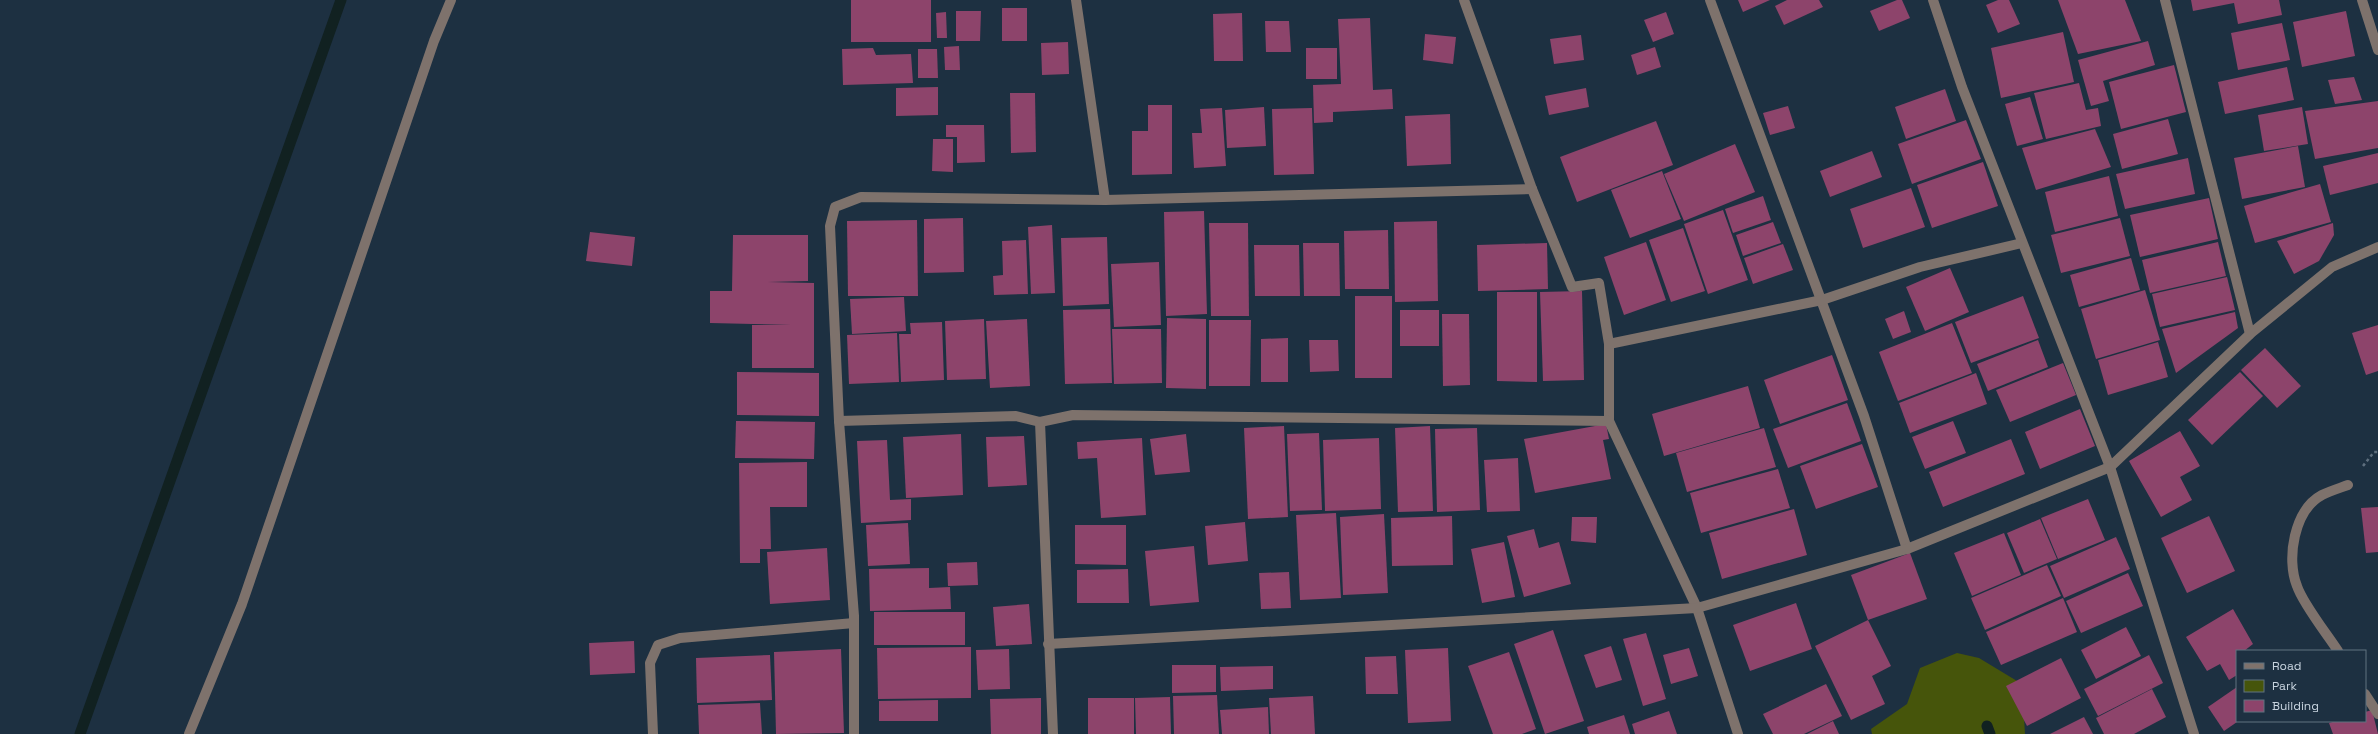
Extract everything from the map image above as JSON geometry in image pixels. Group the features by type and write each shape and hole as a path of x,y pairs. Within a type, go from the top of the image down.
{"street":[{"path":"190,734 242,604 434,40 451,0"},
{"path":"1076,0 1105,200"},
{"path":"1464,0 1532,189 1572,287 1599,283 1609,344 1609,421 1697,608 1738,734"},
{"path":"1710,0 1864,416 1907,549"},
{"path":"1933,0 1962,87 2110,467 2194,734"},
{"path":"2165,0 2250,334"},
{"path":"2362,0 2378,50"},
{"path":"854,734 854,623 839,421 830,226 835,207 861,197 1105,200 1532,189"},
{"path":"1609,344 1822,300 1920,267 2022,243"},
{"path":"1048,644 1697,608 1907,549 2110,467 2250,334 2332,267 2378,247"},
{"path":"839,421 1016,416 1040,422 1074,415 1609,421"},
{"path":"1040,422 1052,734"},
{"path":"2337,650 2297,587 2292,566 2294,538 2304,513 2321,495 2348,485"},
{"path":"653,734 650,663 658,645 680,638 854,623"},
{"path":"2366,696 2378,714"}],"green space":[{"path":"1957,653 1979,658 2022,684 2025,734 1872,734 1871,729 1907,704 1920,668"}],"building":[{"path":"851,0 931,0 931,42 851,42"},
{"path":"1738,0 1770,0 1743,12"},
{"path":"1787,0 1819,0 1823,7 1784,25 1775,6"},
{"path":"1897,0 1902,0 1910,18 1879,31 1870,11"},
{"path":"1998,0 2009,0 2020,24 1998,33 1986,5"},
{"path":"2058,0 2125,0 2141,41 2078,54"},
{"path":"2191,0 2279,0 2282,15 2238,24 2234,3 2193,11"},
{"path":"1002,8 1027,8 1027,41 1002,41"},
{"path":"956,11 981,11 980,41 956,41"},
{"path":"2346,11 2355,56 2302,67 2293,22"},
{"path":"946,12 947,38 937,38 936,13"},
{"path":"1666,12 1674,34 1653,42 1644,20"},
{"path":"1242,13 1243,61 1214,61 1213,14"},
{"path":"1370,18 1373,90 1392,89 1393,109 1333,112 1333,122 1314,123 1313,85 1341,84 1338,19"},
{"path":"1265,21 1289,21 1291,52 1266,52"},
{"path":"2282,23 2290,60 2238,70 2231,33"},
{"path":"2063,32 2074,82 2001,98 1991,48"},
{"path":"1425,34 1456,37 1453,64 1423,60"},
{"path":"1581,35 1584,60 1554,64 1550,39"},
{"path":"2148,41 2155,65 2103,81 2109,101 2091,106 2078,60"},
{"path":"1068,42 1069,74 1042,75 1041,43"},
{"path":"959,46 960,70 945,70 944,47"},
{"path":"1655,47 1661,67 1637,75 1631,55"},
{"path":"873,48 876,55 911,54 913,83 843,85 842,49"},
{"path":"1306,48 1337,48 1337,79 1306,79"},
{"path":"918,49 937,49 938,78 918,78"},
{"path":"2174,65 2186,112 2121,129 2109,82"},
{"path":"2287,67 2294,100 2225,114 2218,82"},
{"path":"2354,77 2362,100 2335,104 2328,80"},
{"path":"2079,83 2086,110 2098,108 2101,126 2046,139 2034,93"},
{"path":"938,87 938,115 896,116 896,88"},
{"path":"1586,88 1589,107 1549,115 1545,96"},
{"path":"1945,89 1956,121 1906,139 1895,107"},
{"path":"1010,93 1035,93 1036,152 1011,153"},
{"path":"2030,97 2043,139 2017,146 2005,104"},
{"path":"2378,101 2378,148 2315,159 2305,111"},
{"path":"1148,105 1172,105 1172,174 1132,175 1132,131 1148,131"},
{"path":"1788,106 1795,128 1770,135 1763,113"},
{"path":"1264,107 1266,146 1227,148 1225,110"},
{"path":"2302,107 2308,144 2264,151 2258,115"},
{"path":"1222,108 1226,166 1194,168 1192,133 1202,133 1200,109"},
{"path":"1312,108 1314,174 1274,175 1272,109"},
{"path":"1450,114 1451,164 1407,166 1405,116"},
{"path":"2168,119 2178,154 2122,169 2113,134"},
{"path":"1966,120 1981,159 1912,184 1898,144"},
{"path":"1656,121 1673,165 1577,202 1560,157"},
{"path":"946,125 984,125 985,162 957,163 957,137 946,137"},
{"path":"2095,129 2111,167 2036,190 2022,148"},
{"path":"933,139 953,139 953,172 932,171"},
{"path":"1735,144 1755,192 1684,221 1664,174"},
{"path":"2298,146 2305,187 2242,199 2234,158"},
{"path":"1872,151 1882,177 1830,197 1820,171"},
{"path":"2378,153 2378,183 2330,195 2323,166"},
{"path":"2188,158 2195,194 2125,209 2116,174"},
{"path":"1983,162 1998,206 1932,228 1917,185"},
{"path":"1662,171 1681,219 1630,238 1611,190"},
{"path":"2109,176 2118,216 2055,232 2045,192"},
{"path":"2320,184 2331,222 2255,243 2244,206"},
{"path":"1911,188 1925,227 1863,248 1850,209"},
{"path":"1763,196 1771,220 1733,233 1725,209"},
{"path":"2209,198 2218,239 2140,257 2130,215"},
{"path":"1723,210 1748,280 1708,294 1684,224"},
{"path":"1204,211 1207,314 1166,316 1164,212"},
{"path":"963,218 964,272 924,273 924,219"},
{"path":"2120,218 2130,256 2061,273 2051,235"},
{"path":"917,220 918,296 848,296 847,221"},
{"path":"1437,221 1438,301 1395,302 1394,222"},
{"path":"1773,222 1781,243 1743,256 1736,235"},
{"path":"1209,223 1248,223 1249,316 1211,316"},
{"path":"2333,223 2334,235 2319,261 2294,274 2277,241"},
{"path":"1052,225 1055,293 1031,294 1028,227"},
{"path":"1683,228 1705,291 1671,302 1649,240"},
{"path":"1388,230 1389,289 1345,289 1344,231"},
{"path":"590,232 635,237 632,266 586,261"},
{"path":"733,235 808,235 808,281 768,282 814,283 814,368 752,368 752,325 791,325 710,323 710,291 732,291"},
{"path":"1107,237 1109,304 1063,306 1061,238"},
{"path":"1026,240 1028,294 994,295 993,276 1003,275 1002,241"},
{"path":"1646,242 1666,300 1624,315 1604,257"},
{"path":"2218,242 2226,276 2150,293 2142,260"},
{"path":"1303,243 1339,243 1340,296 1304,296"},
{"path":"1547,243 1548,289 1478,291 1477,245"},
{"path":"1783,244 1793,270 1753,284 1744,258"},
{"path":"1254,245 1299,245 1300,296 1255,296"},
{"path":"2131,258 2140,290 2079,307 2070,275"},
{"path":"1159,262 1161,325 1114,327 1111,264"},
{"path":"1950,268 1969,312 1925,331 1906,287"},
{"path":"2227,277 2235,310 2160,327 2152,294"},
{"path":"2145,290 2160,340 2096,359 2081,309"},
{"path":"1582,291 1584,380 1543,381 1540,292"},
{"path":"1497,292 1537,292 1537,382 1497,381"},
{"path":"1355,296 1392,296 1392,378 1355,378"},
{"path":"2023,296 2039,338 1971,363 1955,322"},
{"path":"904,297 906,331 852,334 850,299"},
{"path":"1110,309 1112,383 1065,384 1063,310"},
{"path":"1400,310 1439,310 1439,346 1400,346"},
{"path":"1904,311 1911,332 1893,339 1885,319"},
{"path":"2235,312 2238,328 2176,373 2162,329"},
{"path":"1442,314 1469,314 1470,385 1443,386"},
{"path":"1167,318 1206,319 1206,389 1166,388"},
{"path":"984,319 986,379 947,380 945,321"},
{"path":"1027,319 1030,386 990,388 986,321"},
{"path":"1209,320 1251,320 1250,386 1209,386"},
{"path":"942,322 944,380 901,382 899,334 911,334 910,323"},
{"path":"1952,323 1972,373 1898,401 1879,352"},
{"path":"2378,325 2378,371 2366,375 2352,333"},
{"path":"1112,329 1161,329 1162,383 1114,384"},
{"path":"897,333 899,382 849,384 847,335"},
{"path":"1288,338 1288,382 1261,382 1261,339"},
{"path":"1309,340 1338,340 1339,371 1310,372"},
{"path":"2038,340 2048,367 1988,391 1977,364"},
{"path":"2158,342 2168,377 2108,395 2098,360"},
{"path":"2265,348 2301,386 2277,408 2241,370"},
{"path":"1832,355 1848,400 1780,424 1764,380"},
{"path":"2063,363 2076,395 2010,422 1996,390"},
{"path":"737,372 819,373 819,416 737,415"},
{"path":"2240,372 2263,396 2212,445 2188,420"},
{"path":"1976,373 1987,404 1910,433 1899,403"},
{"path":"1748,386 1760,428 1664,456 1652,414"},
{"path":"1847,403 1861,441 1788,468 1773,429"},
{"path":"2080,409 2095,446 2040,469 2025,432"},
{"path":"736,421 815,422 814,459 735,458"},
{"path":"1953,421 1966,453 1925,469 1912,437"},
{"path":"1606,424 1609,439 1603,440 1611,479 1535,493 1524,439"},
{"path":"1284,426 1288,517 1248,519 1244,428"},
{"path":"1430,426 1433,511 1398,512 1395,428"},
{"path":"1477,428 1480,510 1437,512 1435,429"},
{"path":"1764,428 1776,467 1687,492 1676,453"},
{"path":"2180,431 2200,466 2180,477 2192,500 2161,517 2129,461"},
{"path":"1319,433 1322,510 1290,511 1287,434"},
{"path":"961,434 963,495 906,498 903,437"},
{"path":"1186,434 1190,472 1155,475 1150,439"},
{"path":"1024,436 1027,485 988,487 986,437"},
{"path":"1142,438 1146,515 1101,518 1097,458 1078,459 1077,442"},
{"path":"1379,438 1381,509 1325,511 1323,440"},
{"path":"2011,439 2025,474 1943,507 1929,472"},
{"path":"887,440 890,500 911,499 911,520 861,523 857,441"},
{"path":"1862,444 1878,487 1816,509 1800,466"},
{"path":"1518,458 1520,511 1487,512 1484,460"},
{"path":"807,462 807,507 770,507 771,549 760,549 760,563 740,563 739,463"},
{"path":"1778,469 1790,508 1701,533 1690,493"},
{"path":"2088,499 2105,540 2058,559 2041,518"},
{"path":"2378,507 2378,552 2366,553 2361,508"},
{"path":"1794,509 1807,555 1722,579 1709,533"},
{"path":"1336,513 1341,598 1300,600 1296,515"},
{"path":"1384,514 1388,593 1343,595 1340,517"},
{"path":"1452,516 1453,565 1392,566 1391,518"},
{"path":"2209,516 2235,571 2187,593 2161,538"},
{"path":"1572,517 1597,517 1596,543 1571,541"},
{"path":"2040,519 2057,559 2024,573 2007,533"},
{"path":"1245,522 1248,561 1208,565 1205,526"},
{"path":"908,523 910,564 868,566 866,525"},
{"path":"1075,525 1126,525 1126,565 1075,564"},
{"path":"1534,529 1539,548 1559,542 1571,584 1524,597 1507,536"},
{"path":"2004,533 2021,575 1972,596 1954,553"},
{"path":"2116,537 2130,569 2064,598 2050,566"},
{"path":"1504,542 1515,597 1482,603 1471,549"},
{"path":"1194,546 1199,602 1150,606 1145,551"},
{"path":"827,548 830,600 770,604 767,552"},
{"path":"1910,553 1927,599 1868,620 1851,575"},
{"path":"977,562 978,585 948,586 947,563"},
{"path":"2047,565 2061,596 1985,630 1971,598"},
{"path":"929,568 929,588 950,587 951,609 870,611 869,569"},
{"path":"1128,569 1129,603 1077,603 1077,570"},
{"path":"1289,572 1291,608 1261,609 1259,573"},
{"path":"2128,573 2143,606 2081,633 2066,601"},
{"path":"2063,598 2077,632 2001,665 1986,632"},
{"path":"1796,603 1812,649 1750,671 1733,625"},
{"path":"1029,604 1032,644 996,646 993,607"},
{"path":"2233,609 2253,644 2245,650 2236,650 2236,676 2229,680 2220,664 2207,671 2186,637"},
{"path":"874,612 965,612 965,645 874,645"},
{"path":"1868,620 1891,666 1872,676 1885,704 1851,720 1815,646"},
{"path":"2126,627 2141,656 2096,679 2081,650"},
{"path":"1553,630 1584,721 1545,734 1514,644"},
{"path":"1646,633 1666,699 1643,706 1623,639"},
{"path":"634,641 635,673 590,675 589,643"},
{"path":"1611,646 1622,680 1596,688 1584,655"},
{"path":"971,647 971,698 878,699 877,648"},
{"path":"1448,648 1451,721 1408,723 1405,650"},
{"path":"1689,648 1698,676 1671,684 1663,655"},
{"path":"841,649 844,733 776,734 774,652"},
{"path":"1009,649 1010,689 978,690 976,650"},
{"path":"1509,652 1536,729 1522,734 1493,734 1468,666"},
{"path":"770,655 772,700 697,703 696,658"},
{"path":"2149,655 2163,683 2098,716 2084,689"},
{"path":"1396,656 1398,694 1366,694 1365,657"},
{"path":"2061,658 2081,698 2027,726 2006,686"},
{"path":"1172,665 1216,665 1216,692 1172,693"},
{"path":"1273,666 1273,689 1221,691 1220,667"},
{"path":"1826,684 1842,716 1804,734 1773,734 1763,714"},
{"path":"2236,688 2237,722 2224,731 2208,707"},
{"path":"2152,689 2166,717 2134,734 2104,734 2096,718"},
{"path":"1217,695 1219,734 1174,734 1173,696"},
{"path":"1313,696 1315,734 1271,734 1269,698"},
{"path":"1170,697 1171,734 1136,734 1135,698"},
{"path":"1041,698 1041,734 991,734 990,699"},
{"path":"1088,698 1134,698 1134,734 1088,734"},
{"path":"938,700 938,721 879,721 879,701"},
{"path":"760,703 762,734 699,734 698,705"},
{"path":"1268,707 1269,734 1222,734 1220,710"},
{"path":"2372,710 2378,734 2333,734 2329,723 2366,722 2366,712"},
{"path":"1669,711 1677,734 1635,734 1632,724"},
{"path":"1624,715 1630,734 1589,734 1587,727"},
{"path":"2084,717 2093,734 2050,734"},
{"path":"1833,721 1839,734 1807,734"}],"waterway":[{"path":"80,734 341,0"},
{"path":"1987,726 1990,734"}]}
